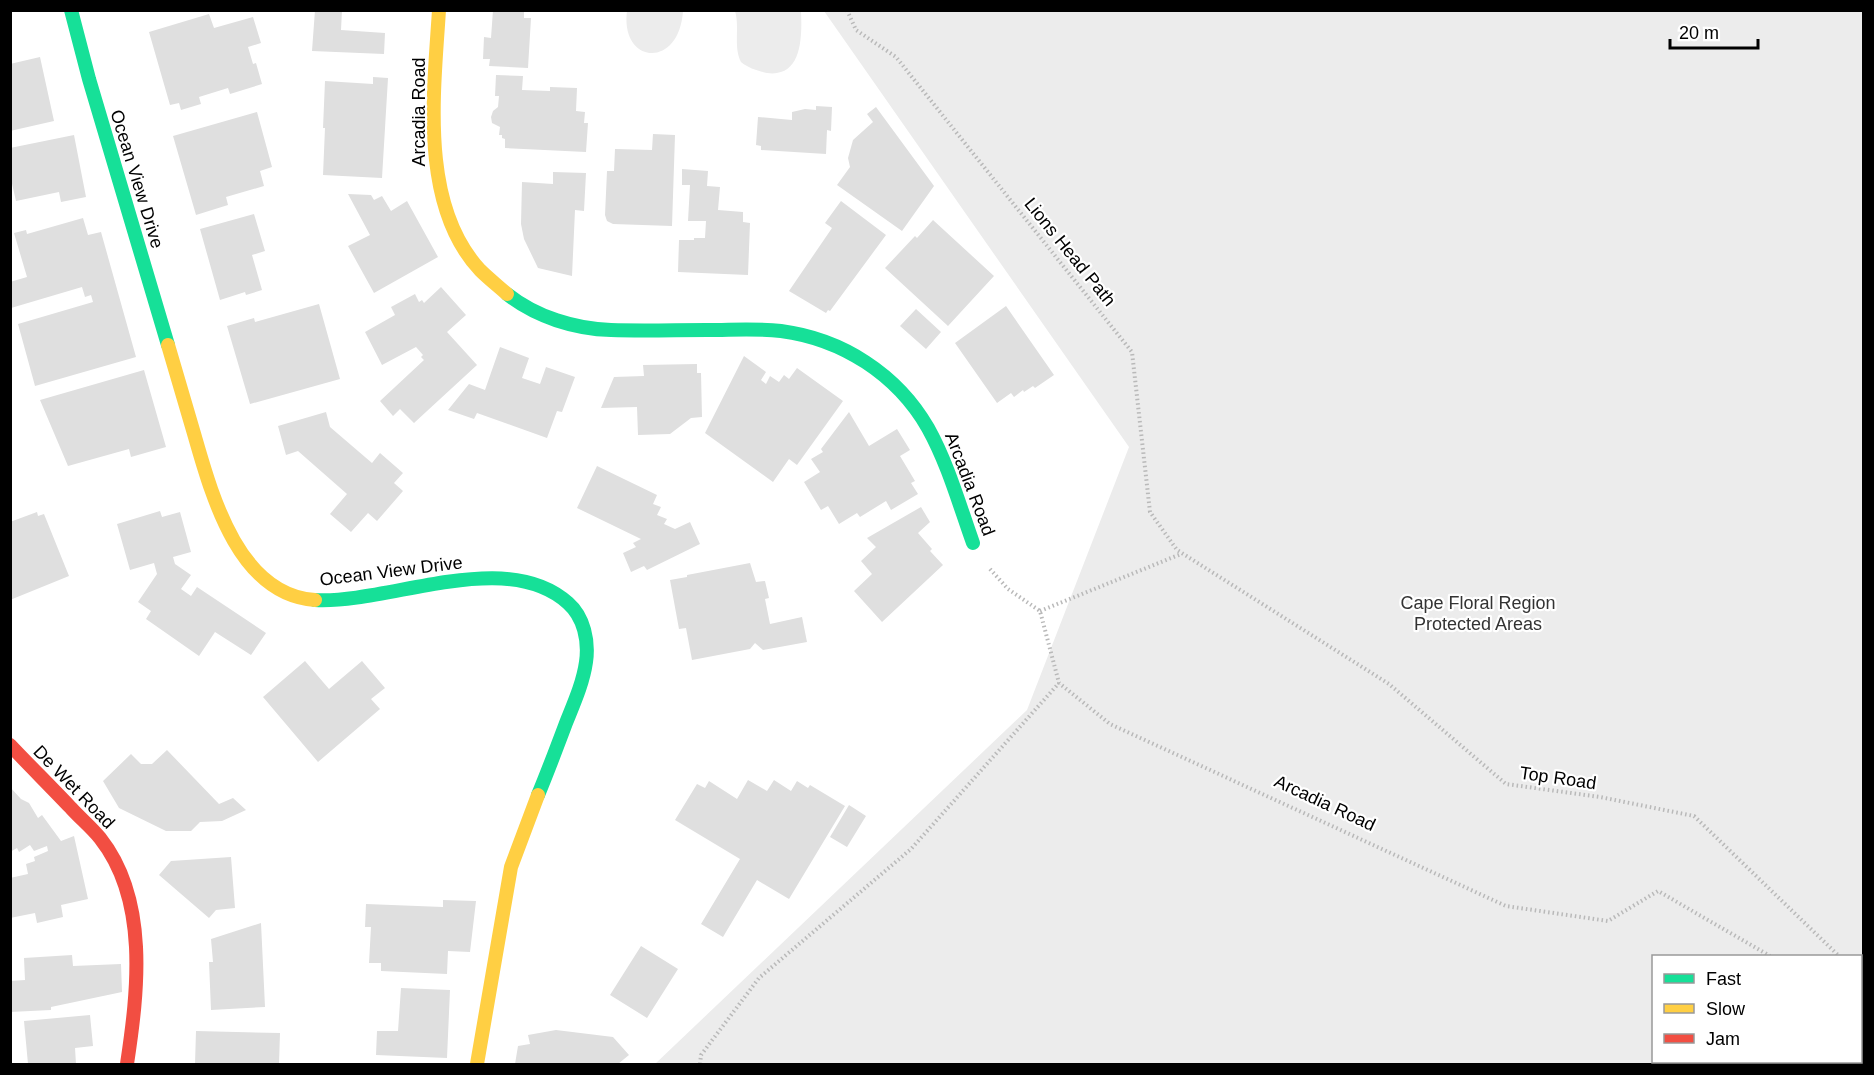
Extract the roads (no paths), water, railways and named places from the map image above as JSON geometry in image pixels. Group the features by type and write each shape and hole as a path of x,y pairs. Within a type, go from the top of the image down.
{"street":[{"name":"Ocean View Drive","path":"71,10 92,89 212,495 225,527 242,553 269,580 286,592 301,598 315,600 342,598 490,577 514,578 534,582 552,591 571,605 583,624 587,645 581,684 511,867 477,1065"},
{"name":"Arcadia Road","path":"439,10 434,141 436,172 444,208 454,231 471,260 489,280 514,300 543,316 584,328 598,330 770,330 816,338 845,349 883,374 908,398 928,427 943,459 973,543"},
{"name":"De Wet Road","path":"10,745 100,838 110,852 122,880 134,925 138,964 136,1003 128,1065"}],"park label":[{"name":"Cape Floral Region Protected Areas","path":"1478,613"}]}
